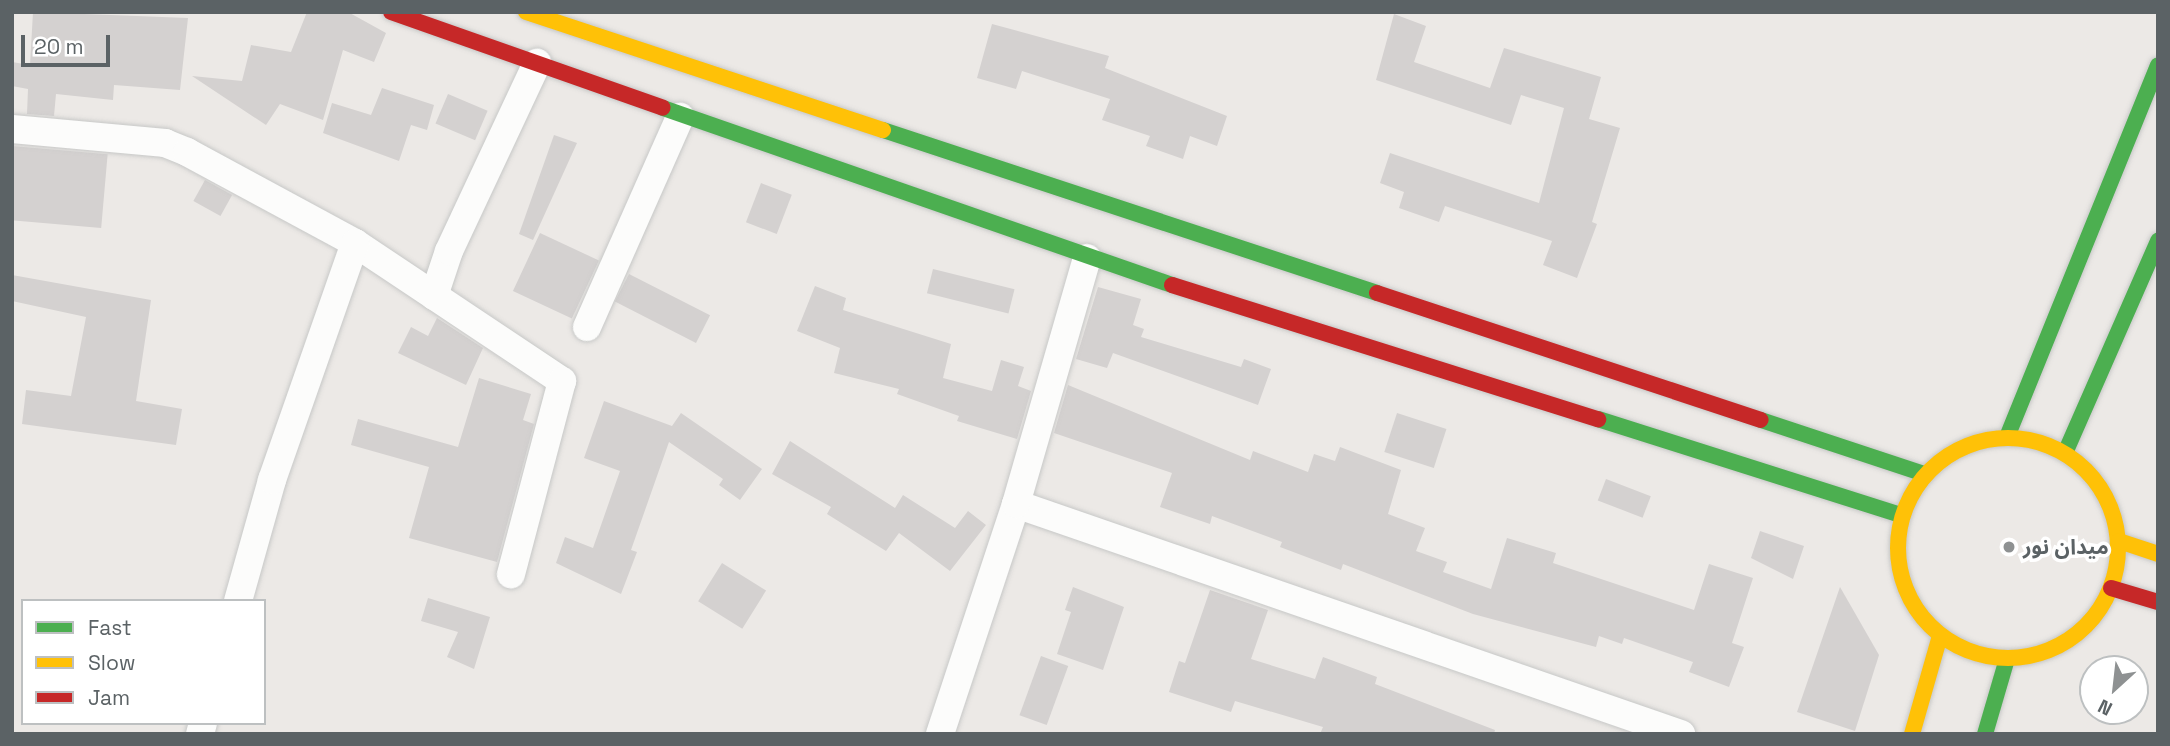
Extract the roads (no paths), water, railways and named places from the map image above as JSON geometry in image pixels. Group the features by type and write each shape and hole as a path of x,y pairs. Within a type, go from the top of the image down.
{"street":[{"path":"391,12 680,117 1087,258 1901,515"},
{"path":"526,12 1924,474"},
{"path":"434,296 449,251 537,63"},
{"path":"2007,437 2158,65"},
{"path":"587,327 680,117"},
{"path":"12,129 177,148 355,243 562,381 511,574"},
{"path":"2065,453 2158,241"},
{"path":"239,599 272,480 355,243"},
{"path":"940,734 1016,504 1087,258"},
{"path":"2007,437 2037,441 2065,453 2103,491 2119,541 2111,588 2095,617 2070,640 2040,654 2007,659 1971,653 1940,636 1910,602 1896,559 1901,515 1924,474 1961,447 2007,437"},
{"path":"1016,504 1681,734"},
{"path":"2119,541 2158,554"},
{"path":"2111,588 2158,602"},
{"path":"1912,734 1940,636"},
{"path":"1985,734 2007,659"}],"place":[{"name":"میدان نور","path":"2009,547"}]}
